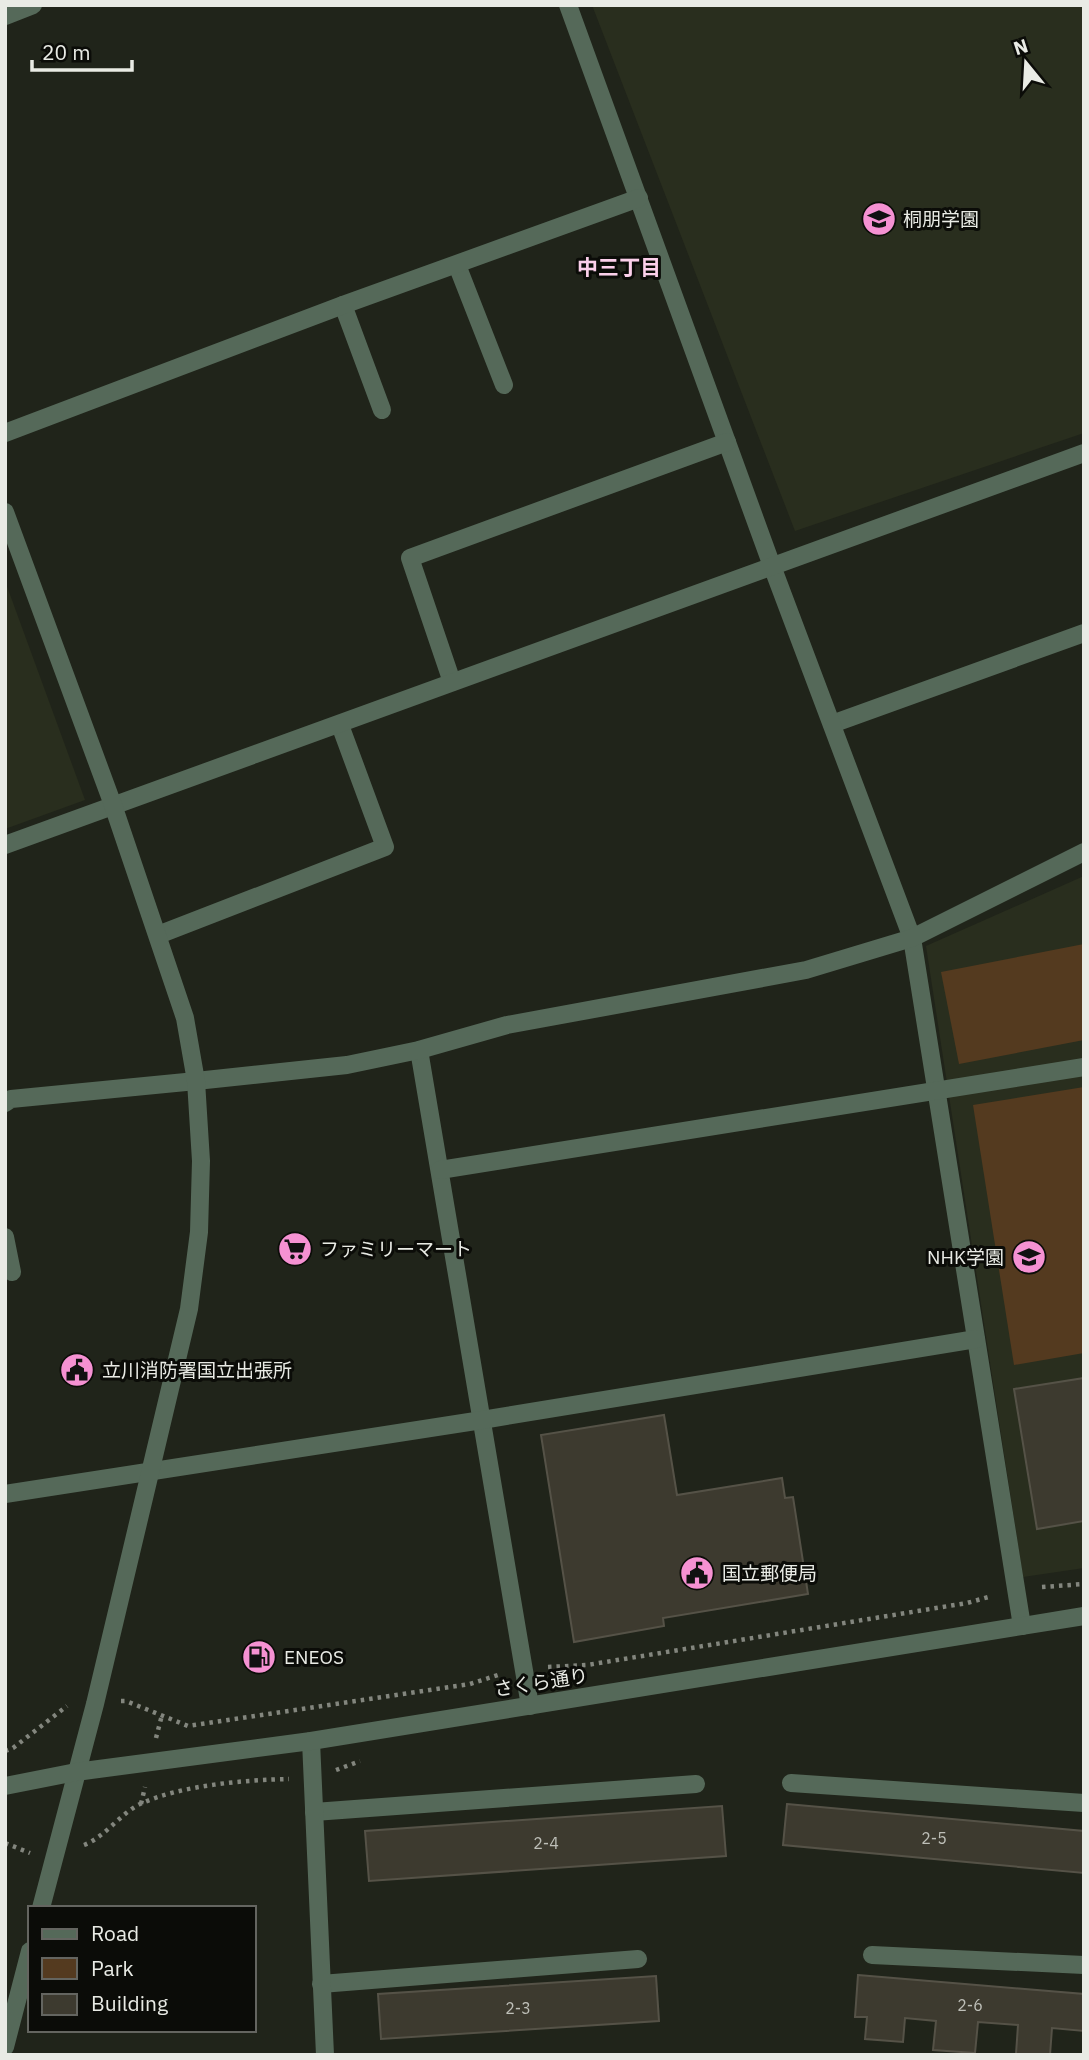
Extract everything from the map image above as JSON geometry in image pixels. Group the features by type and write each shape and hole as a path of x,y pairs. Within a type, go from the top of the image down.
{"street":[{"path":"5,16 33,5"},
{"path":"568,5 772,566 912,938 1022,1626"},
{"path":"5,433 343,305 639,198"},
{"path":"457,265 504,385"},
{"path":"343,305 382,410"},
{"path":"452,682 410,558 727,442"},
{"path":"5,845 1084,453"},
{"path":"5,512 113,805 185,1018 196,1081 201,1161 199,1232 189,1309 94,1704 42,1906"},
{"path":"832,724 1084,633"},
{"path":"158,935 385,847 340,725"},
{"path":"5,1103 12,1099 347,1065 419,1050 507,1025 806,970 912,938 1084,852"},
{"path":"419,1050 530,1706"},
{"path":"440,1170 1084,1067"},
{"path":"5,1237 12,1272"},
{"path":"5,1494 482,1420 976,1339"},
{"name":"さくら通り","path":"5,1786 76,1772 311,1741 1084,1616"},
{"path":"311,1741 325,2055"},
{"path":"791,1783 1084,1803"},
{"path":"314,1812 696,1784"},
{"path":"872,1955 1084,1965"},
{"path":"5,2047 28,1959"},
{"path":"321,1984 638,1959"}],"path":[{"path":"1045,1587 1084,1584"},
{"path":"548,1667 587,1665 967,1603 994,1595"},
{"path":"126,1701 188,1726 470,1684 503,1674"},
{"path":"5,1751 13,1748 66,1706"},
{"path":"87,1845 138,1805 163,1795 249,1780 290,1779"},
{"path":"5,1843 27,1853"}],"shaded area":[{"name":"桐朋学園","path":"592,5 1084,5 1084,433 795,531"},
{"path":"5,581 85,800 5,829"},
{"name":"NHK学園","path":"1084,876 1084,1568 1023,1577 926,946"}],"green space":[{"path":"1084,944 1084,1040 959,1064 941,972"},
{"path":"1084,1087 1084,1353 1014,1365 973,1105"}],"building":[{"path":"1084,1378 1084,1521 1037,1529 1014,1389"},
{"path":"664,1415 677,1495 782,1478 785,1498 793,1497 808,1594 663,1618 664,1626 574,1642 541,1435"},
{"path":"787,1804 1084,1831 1084,1873 783,1845"},
{"path":"722,1806 726,1856 369,1881 365,1831"},
{"path":"858,1975 1084,1994 1084,2031 1052,2028 1050,2055 1016,2054 1018,2025 978,2022 975,2053 933,2050 936,2021 905,2018 903,2042 865,2039 867,2017 855,2017"},
{"path":"656,1976 659,2021 381,2039 378,1994"}],"place":[{"name":"桐朋学園","path":"879,219"},
{"name":"ファミリーマート","path":"295,1249"},
{"name":"NHK学園","path":"1029,1257"},
{"name":"立川消防署国立出張所","path":"77,1370"},
{"name":"国立郵便局","path":"697,1573"},
{"name":"ENEOS","path":"259,1657"}],"district":[{"name":"中三丁目","path":"619,267"}]}
